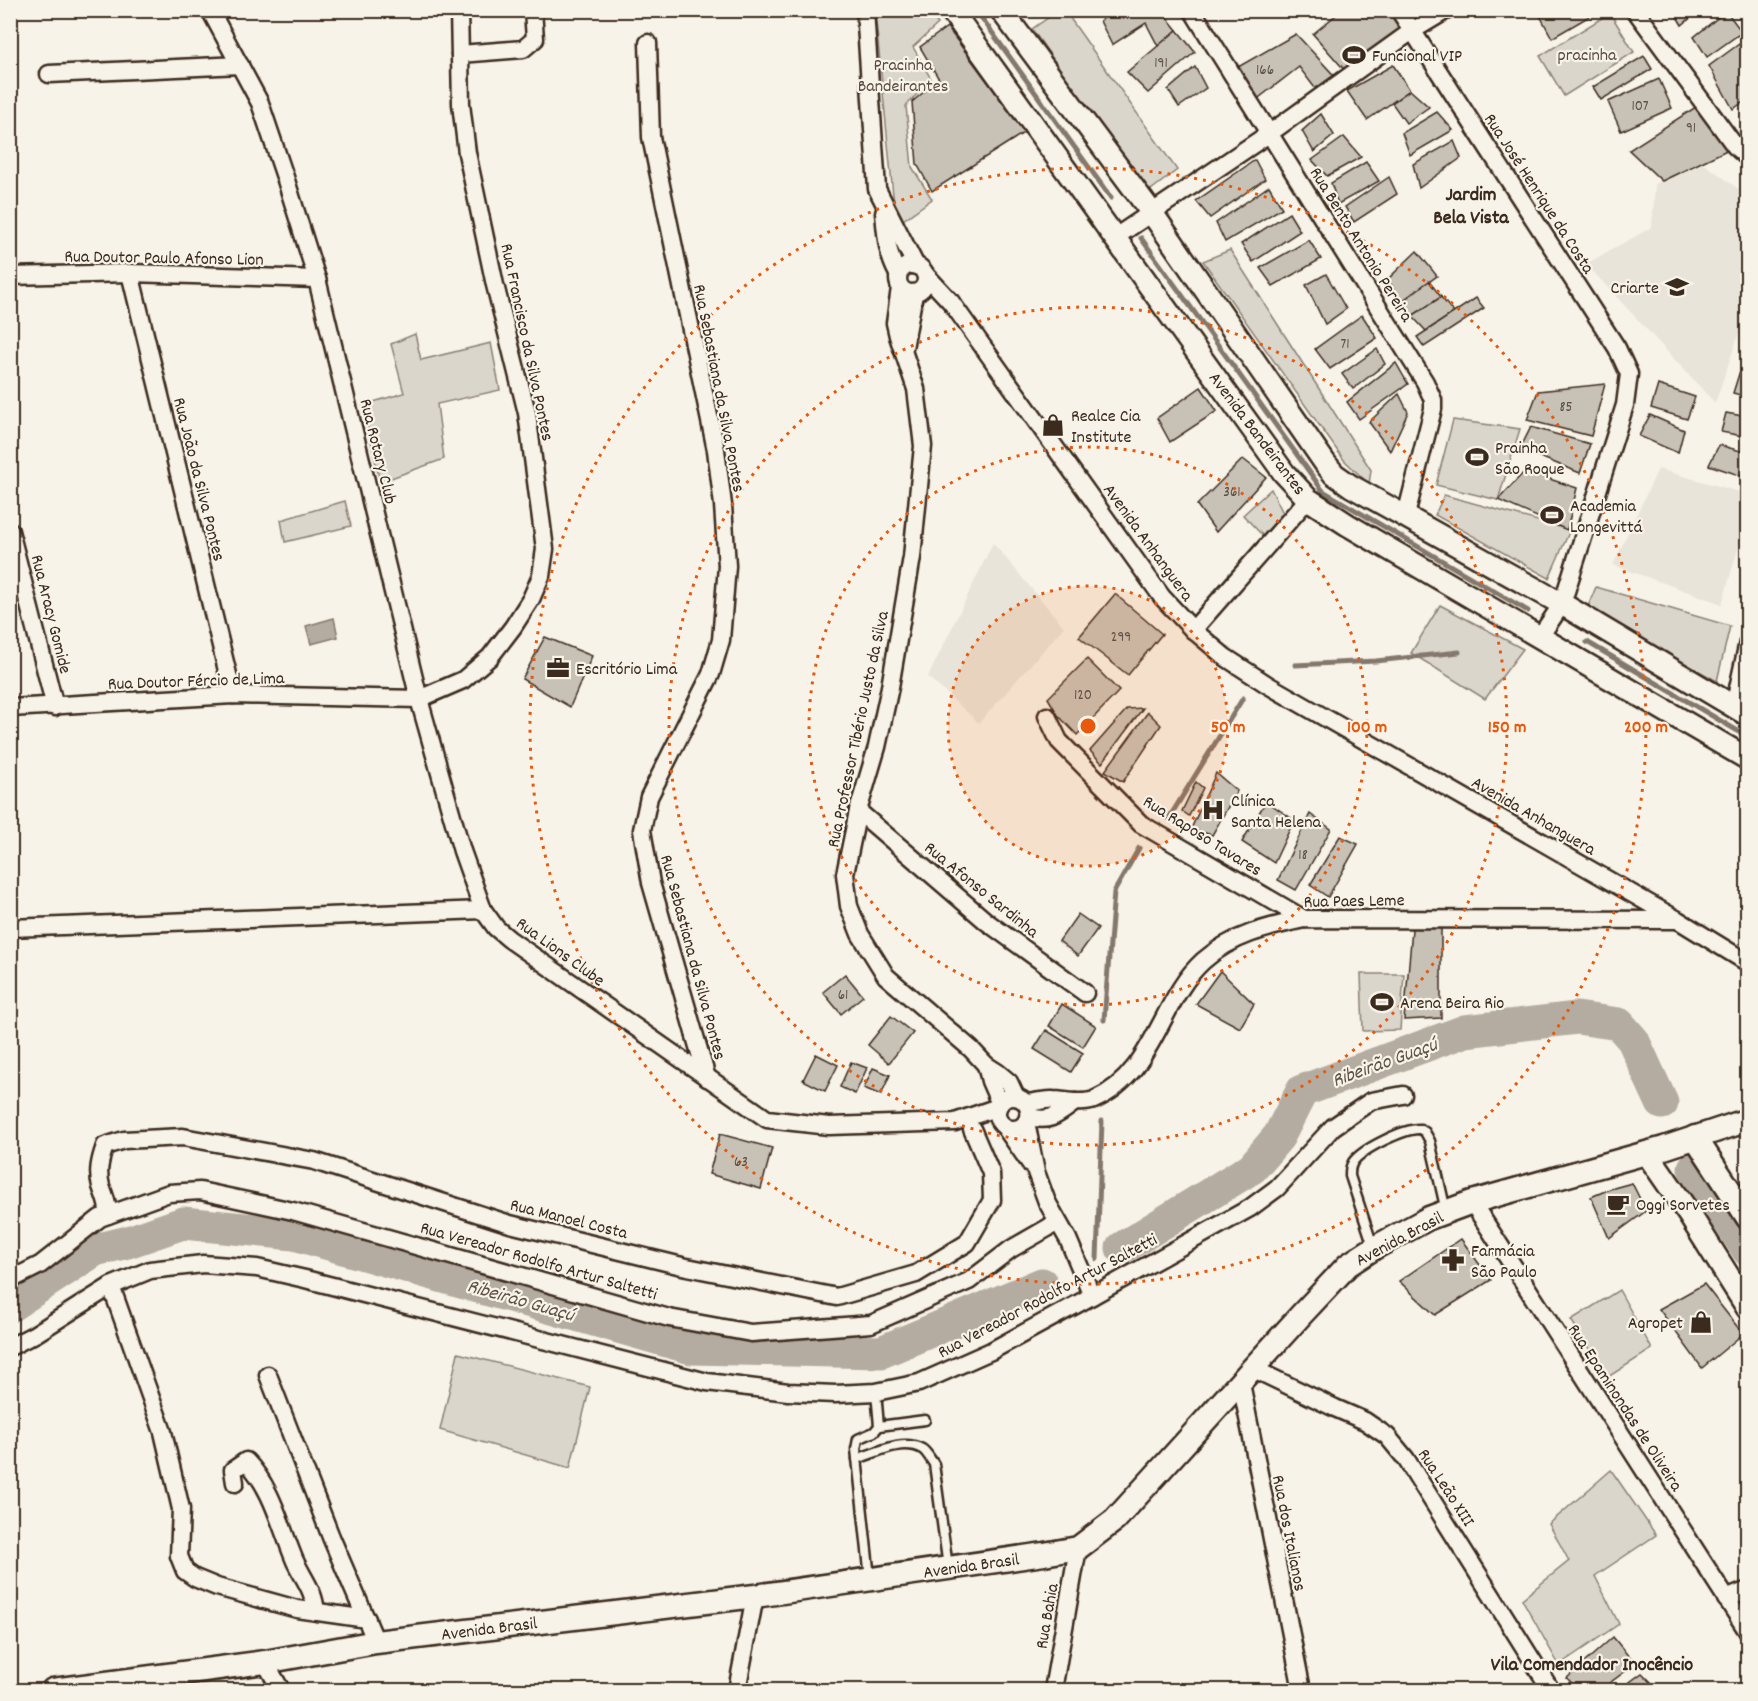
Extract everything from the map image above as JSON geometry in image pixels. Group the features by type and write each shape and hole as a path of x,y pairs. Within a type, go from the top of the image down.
{"main road":[{"name":"Avenida Brasil","path":"53,1690 265,1662 376,1642 754,1596 1078,1548 1115,1520 1348,1265 1374,1248 1400,1233 1472,1202 1647,1153 1748,1120"},
{"path":"1695,1137 1748,1218"},
{"path":"1647,1153 1689,1214 1748,1308"}],"street":[{"name":"Rua Rotary Club","path":"210,10 260,103 317,279 419,699 462,851 483,910"},
{"name":"Rua Francisco da Silva Pontes","path":"419,699 463,680 490,657 531,599 541,576 545,549 527,413 495,285 467,153 461,104 459,10"},
{"path":"460,54 523,49 535,39 533,10"},
{"name":"Rua Professor Tibério Justo da Silva","path":"864,10 877,189 920,270 924,286 904,285"},
{"name":"Avenida Bandeirantes","path":"951,10 1284,473 1308,499 1539,638 1748,759"},
{"name":"Avenida Bandeirantes","path":"1000,10 1152,213 1334,474 1351,486 1562,604 1741,711"},
{"name":"Rua Bento Antonio Pereira","path":"1192,10 1425,382 1433,400 1428,434 1406,515"},
{"name":"Rua José Henrique da Costa","path":"1399,10 1617,348 1629,374 1625,405 1562,604 1539,638"},
{"path":"1114,238 1447,10"},
{"path":"1635,10 1734,146 1748,158"},
{"name":"Rua Sebastiana da Silva Pontes","path":"648,43 651,137 716,450 727,566 721,640 711,674 649,797 642,830 651,883 707,1078"},
{"path":"49,74 240,65"},
{"name":"Rua Professor Tibério Justo da Silva","path":"883,203 892,264 904,285 895,323 916,389 923,446 912,557 892,676 877,747 858,811 844,874 849,906 860,934 886,976 971,1049 986,1065 1009,1082 1024,1110"},
{"path":"904,285 900,269 906,266 920,270"},
{"name":"Avenida Anhanguera","path":"920,270 957,310 1162,597 1193,630 1225,657 1268,686 1678,920 1748,963"},
{"name":"Rua Doutor Paulo Afonso Lion","path":"10,276 130,273 317,279"},
{"name":"Rua João da Silva Pontes","path":"130,273 233,695"},
{"path":"1193,630 1308,499"},
{"name":"Rua Aracy Gomide","path":"10,531 55,707"},
{"path":"1741,711 1747,643"},
{"name":"Rua Doutor Fércio de Lima","path":"10,708 233,695 419,699"},
{"name":"Rua Raposo Tavares","path":"1047,716 1059,741 1141,824 1304,919"},
{"name":"Rua Afonso Sardinha","path":"858,811 987,922 1085,993"},
{"path":"10,928 483,910"},
{"name":"Rua Lions Clube","path":"483,910 496,928 509,939 767,1119 829,1126 955,1122 1001,1115"},
{"name":"Rua Paes Leme","path":"1024,1110 1040,1120 1050,1118 1076,1102 1093,1100 1120,1083 1150,1047 1179,992 1203,961 1242,935 1304,919 1678,920"},
{"name":"Rua Professor Tibério Justo da Silva","path":"986,1065 1001,1115 1036,1172"},
{"name":"Rua Vereador Rodolfo Artur Saltetti","path":"10,1347 111,1286 150,1270 202,1264 257,1268 707,1382 788,1392 835,1394 876,1392 919,1383 991,1351 1250,1208 1277,1188 1333,1127 1371,1101 1403,1095"},
{"path":"972,1129 1001,1115 1010,1097 1024,1110 1036,1172 1092,1296"},
{"path":"1001,1115 1016,1128 1024,1110"},
{"name":"Rua Lions Clube","path":"955,1122 972,1129"},
{"name":"Rua Manoel Costa","path":"108,1215 108,1207 100,1184 98,1164 105,1146 124,1140 183,1137 314,1161 510,1224 682,1266 837,1298 916,1274 967,1243 992,1200 991,1173 972,1129"},
{"name":"Rua Vereador Rodolfo Artur Saltetti","path":"10,1280 40,1264 100,1218 169,1194 200,1191 293,1211 669,1318 751,1333 871,1324 969,1281 1011,1249 1058,1222"},
{"name":"Rua Epaminondas de Oliveira","path":"1472,1202 1748,1632"},
{"path":"111,1286 163,1432 181,1509 179,1556 184,1571 217,1587 297,1609 367,1619"},
{"path":"268,1376 331,1537 376,1642"},
{"name":"Rua dos Italianos","path":"1246,1376 1302,1690"},
{"name":"Rua Leão XIII","path":"1246,1376 1365,1420 1388,1436 1412,1468 1551,1690"},
{"path":"235,1484 233,1470 246,1461 258,1473 296,1564 315,1598 316,1612"},
{"name":"Rua Bahia","path":"1053,1690 1078,1548"},
{"path":"1726,1599 1748,1590"},
{"path":"737,1690 754,1596"},
{"path":"265,1662 281,1690"}],"lane":[{"path":"1374,1248 1350,1176 1350,1168 1354,1160 1365,1150 1407,1130 1420,1129 1425,1132 1430,1141 1446,1212"},
{"path":"876,1392 879,1426"},
{"path":"870,1579 856,1449 858,1439 874,1432 879,1426 925,1420"},
{"path":"857,1459 902,1444 925,1451 934,1464 948,1568"}],"shaded area":[{"name":"Criarte","path":"1703,163 1747,195 1747,310 1715,403 1586,264 1652,227 1655,184"},
{"path":"1658,469 1747,494 1747,518 1722,604 1613,565"},
{"path":"993,543 1064,627 979,723 928,677"},
{"path":"334,618 338,637 311,644 306,626"}],"green space":[{"name":"Pracinha Bandeirantes","path":"926,10 938,24 913,47 931,79 906,106 912,167 932,199 899,223 893,195 876,21 881,11"},
{"path":"1058,11 1065,11 1177,170 1147,193 1032,29"},
{"name":"pracinha","path":"1610,13 1634,52 1564,96 1540,56"},
{"path":"1230,250 1371,470 1369,484 1344,460 1203,261"},
{"path":"415,334 421,360 491,343 500,390 437,404 444,459 380,482 363,405 404,393 391,344"},
{"name":"Prainha São Roque","path":"1453,420 1520,429 1498,500 1436,485"},
{"path":"1271,489 1285,517 1263,536 1243,515"},
{"path":"1444,495 1570,530 1549,578 1435,515"},
{"path":"345,501 351,526 285,542 281,520"},
{"path":"1596,587 1730,626 1717,681 1587,609"},
{"path":"1440,605 1523,649 1485,699 1411,653"},
{"name":"Arena Beira Rio","path":"1361,974 1404,974 1400,1030 1363,1031"},
{"path":"1619,1290 1652,1349 1608,1377 1571,1320"},
{"path":"458,1353 590,1387 570,1468 440,1430"},
{"path":"1611,1470 1656,1535 1595,1576 1619,1624 1559,1665 1522,1599 1569,1561 1549,1524"}],"building":[{"path":"1113,10 1161,10 1177,30 1158,46 1146,23 1112,45 1100,21"},
{"name":"Funcional VIP","path":"1342,10 1397,10 1410,31 1349,75 1313,34"},
{"path":"1537,10 1600,10 1552,38"},
{"path":"1673,10 1700,10 1682,25"},
{"path":"1726,11 1742,32 1707,57 1694,37"},
{"path":"947,27 1025,132 932,191 917,164 912,102 939,79 920,47"},
{"path":"1177,30 1195,52 1148,93 1127,72"},
{"path":"1296,34 1340,82 1321,96 1299,67 1251,104 1231,71"},
{"path":"1739,44 1748,59 1748,99 1733,109 1709,66"},
{"path":"1644,56 1652,69 1601,100 1593,87"},
{"path":"1393,65 1410,90 1367,120 1347,91"},
{"path":"1195,67 1206,88 1179,107 1168,90"},
{"path":"1659,79 1672,108 1621,131 1608,102"},
{"path":"1410,90 1429,107 1406,123 1392,103"},
{"path":"1699,105 1731,148 1662,181 1629,150"},
{"path":"1437,112 1453,130 1410,155 1402,133"},
{"path":"1321,114 1334,135 1314,152 1302,131"},
{"path":"1344,137 1361,157 1327,176 1312,160"},
{"path":"1454,141 1461,158 1419,188 1413,164"},
{"path":"1255,160 1265,179 1210,218 1196,201"},
{"path":"1366,162 1379,181 1338,204 1331,183"},
{"path":"1389,177 1397,194 1354,222 1345,207"},
{"path":"1269,186 1282,208 1225,242 1216,223"},
{"path":"1289,213 1300,231 1253,262 1241,244"},
{"path":"1309,240 1321,259 1273,286 1260,268"},
{"path":"1417,251 1437,276 1401,302 1388,279"},
{"path":"1326,274 1346,309 1325,324 1306,285"},
{"path":"1429,281 1441,297 1411,317 1401,302"},
{"path":"1441,297 1454,313 1426,331 1412,316"},
{"path":"1476,298 1484,308 1424,347 1417,337"},
{"path":"1362,315 1377,338 1330,369 1315,349"},
{"path":"1377,349 1385,364 1353,389 1342,374"},
{"path":"1396,363 1408,384 1359,419 1347,402"},
{"path":"1739,374 1748,376 1748,397 1733,393"},
{"path":"1605,384 1591,436 1527,420 1538,391"},
{"path":"1658,385 1695,397 1687,419 1651,408"},
{"path":"1201,387 1217,411 1170,442 1157,418"},
{"path":"1399,394 1408,412 1390,451 1369,422"},
{"path":"1726,413 1748,417 1748,437 1721,432"},
{"path":"1650,415 1684,430 1678,453 1639,436"},
{"path":"1531,427 1590,444 1580,473 1520,449"},
{"path":"1719,445 1748,453 1748,478 1709,465"},
{"path":"1243,459 1266,477 1216,532 1197,505"},
{"name":"Academia Longevittá","path":"1525,471 1577,488 1567,530 1498,500"},
{"path":"1115,594 1162,634 1128,675 1079,637"},
{"name":"Escritório Lima","path":"545,637 592,656 570,707 522,679"},
{"path":"1087,659 1119,691 1077,735 1058,715 1048,698"},
{"path":"1143,708 1102,763 1090,751 1127,709"},
{"path":"1148,712 1161,725 1123,782 1105,771"},
{"name":"Clínica Santa Helena","path":"1216,773 1237,791 1212,835 1191,829"},
{"path":"1196,782 1203,788 1189,816 1182,811"},
{"path":"1266,801 1294,820 1274,863 1242,842"},
{"path":"1310,814 1331,829 1296,890 1278,880"},
{"path":"1340,836 1358,844 1328,897 1310,885"},
{"path":"1078,914 1098,928 1078,956 1059,941"},
{"path":"1413,918 1441,918 1441,1018 1404,1020"},
{"path":"1220,971 1254,1004 1240,1028 1196,1004"},
{"path":"845,974 863,996 841,1014 823,992"},
{"path":"1062,1004 1096,1026 1083,1047 1049,1026"},
{"path":"891,1016 913,1033 889,1063 868,1045"},
{"path":"1046,1030 1083,1053 1071,1072 1034,1049"},
{"path":"816,1054 838,1065 825,1091 803,1080"},
{"path":"851,1062 867,1068 855,1094 840,1087"},
{"path":"873,1068 890,1075 881,1095 864,1088"},
{"path":"720,1134 772,1148 761,1189 709,1174"},
{"name":"Oggi Sorvetes","path":"1632,1183 1646,1211 1609,1238 1591,1197"},
{"name":"Farmácia São Paulo","path":"1461,1239 1491,1280 1435,1315 1399,1281"},
{"name":"Agropet","path":"1704,1284 1743,1334 1702,1368 1659,1309"},
{"path":"1613,1637 1635,1664 1600,1690 1578,1690 1567,1678"},
{"path":"1642,1673 1659,1690 1619,1690"}],"waterway":[{"path":"976,10 1111,198"},
{"path":"1141,238 1323,491 1528,611"},
{"path":"1587,642 1748,737"},
{"path":"1295,665 1376,661 1459,652"},
{"path":"1169,818 1243,698"},
{"path":"1104,1020 1114,892 1139,848"},
{"name":"Ribeirão Guaçú","path":"1122,1248 1252,1168 1279,1136 1302,1091 1465,1031 1577,1018 1619,1024 1633,1040 1662,1103"},
{"path":"1097,1259 1102,1121"},
{"name":"Ribeirão Guaçú","path":"1694,1168 1748,1250"},
{"name":"Ribeirão Guaçú","path":"10,1306 95,1250 128,1242 183,1223 294,1234 691,1348 881,1352 1042,1284"}],"place":[{"name":"Funcional VIP","path":"1354,55"},
{"name":"Criarte","path":"1677,287"},
{"name":"Realce Cia Institute","path":"1053,425"},
{"name":"Prainha São Roque","path":"1477,457"},
{"name":"Academia Longevittá","path":"1552,515"},
{"name":"Escritório Lima","path":"558,668"},
{"name":"Clínica Santa Helena","path":"1213,810"},
{"name":"Arena Beira Rio","path":"1382,1002"},
{"name":"Oggi Sorvetes","path":"1618,1204"},
{"name":"Farmácia São Paulo","path":"1453,1260"},
{"name":"Agropet","path":"1701,1322"}],"district":[{"name":"Jardim Bela Vista","path":"1471,204"},
{"name":"Vila Comendador Inocêncio","path":"1592,1663"}]}
